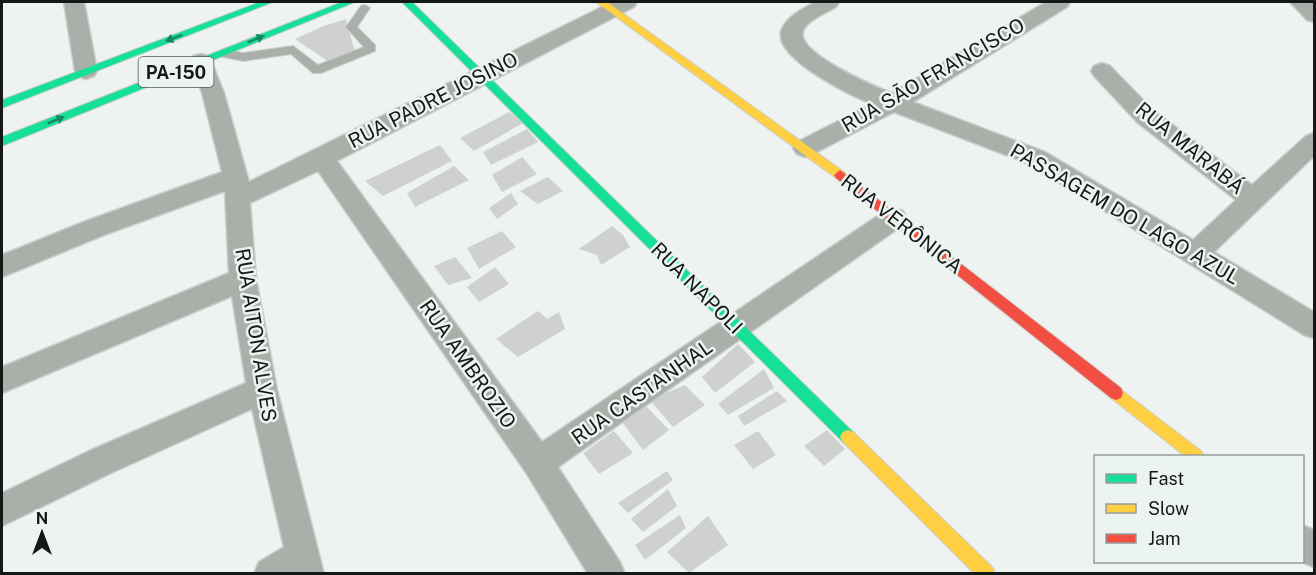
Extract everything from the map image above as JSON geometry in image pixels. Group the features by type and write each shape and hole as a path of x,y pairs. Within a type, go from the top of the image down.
{"street":[{"path":"74,2 86,71"},
{"name":"PA-150","path":"2,104 268,2"},
{"name":"PA-150","path":"2,142 350,2"},
{"name":"RUA NAPOLI","path":"407,2 987,573"},
{"name":"PASSAGEM DO LAGO AZUL","path":"829,2 799,21 792,32 793,42 805,56 857,89 1037,158 1314,326"},
{"name":"RUA SÃO FRANCISCO","path":"805,148 895,102 1060,2"},
{"path":"1300,2 1314,15"},
{"name":"RUA PADRE JOSINO","path":"2,266 95,228 237,187 322,158 613,4"},
{"name":"RUA VERÔNICA","path":"613,4 805,148 1195,455"},
{"name":"RUA AITON ALVES","path":"212,57 213,93 237,187 243,279 262,390 305,564"},
{"name":"RUA MARABÁ","path":"1102,71 1145,116 1252,199"},
{"path":"1196,253 1314,142"},
{"name":"RUA AMBROZIO","path":"322,158 538,464 608,573"},
{"name":"RUA CASTANHAL","path":"538,464 894,218"},
{"path":"2,380 243,279"},
{"path":"2,510 100,462 262,390"},
{"path":"271,573 305,564"}],"lane":[{"path":"212,57 243,57 293,50 317,70 370,48 351,27 364,8"}],"building":[{"path":"346,19 355,52 329,62 295,39 321,27"},
{"path":"509,112 523,123 474,151 460,138"},
{"path":"527,129 538,142 491,165 483,152"},
{"path":"440,145 452,161 383,196 365,181"},
{"path":"522,157 537,174 502,192 492,175"},
{"path":"454,166 469,180 415,207 407,193"},
{"path":"548,177 563,191 538,204 520,191"},
{"path":"511,193 518,204 497,219 489,208"},
{"path":"612,226 623,235 630,247 601,265 597,255 579,249"},
{"path":"502,231 516,247 479,269 467,248"},
{"path":"455,257 472,278 448,285 434,266"},
{"path":"495,267 509,284 479,302 467,287"},
{"path":"538,311 547,319 559,312 565,329 518,357 496,339"},
{"path":"738,344 755,362 715,393 702,377"},
{"path":"764,369 774,388 728,415 718,404"},
{"path":"685,385 705,405 673,427 650,400"},
{"path":"777,391 787,401 744,426 738,416"},
{"path":"645,405 669,430 643,450 622,422"},
{"path":"827,430 845,449 824,466 804,446"},
{"path":"614,431 633,453 599,474 583,453"},
{"path":"758,431 776,455 753,469 734,445"},
{"path":"667,471 673,480 628,513 618,503"},
{"path":"668,489 677,506 643,532 631,519"},
{"path":"680,515 686,528 645,560 635,545"},
{"path":"708,516 728,545 689,573 667,552"}],"traffic: fast":[{"path":"2,104 268,2"},
{"path":"2,142 350,2"},
{"path":"407,2 848,437"}],"traffic: slow":[{"path":"601,2 840,175"},
{"path":"1116,393 1195,455"},
{"path":"848,437 987,574"}],"traffic: jam":[{"path":"840,175 1116,393"}]}
